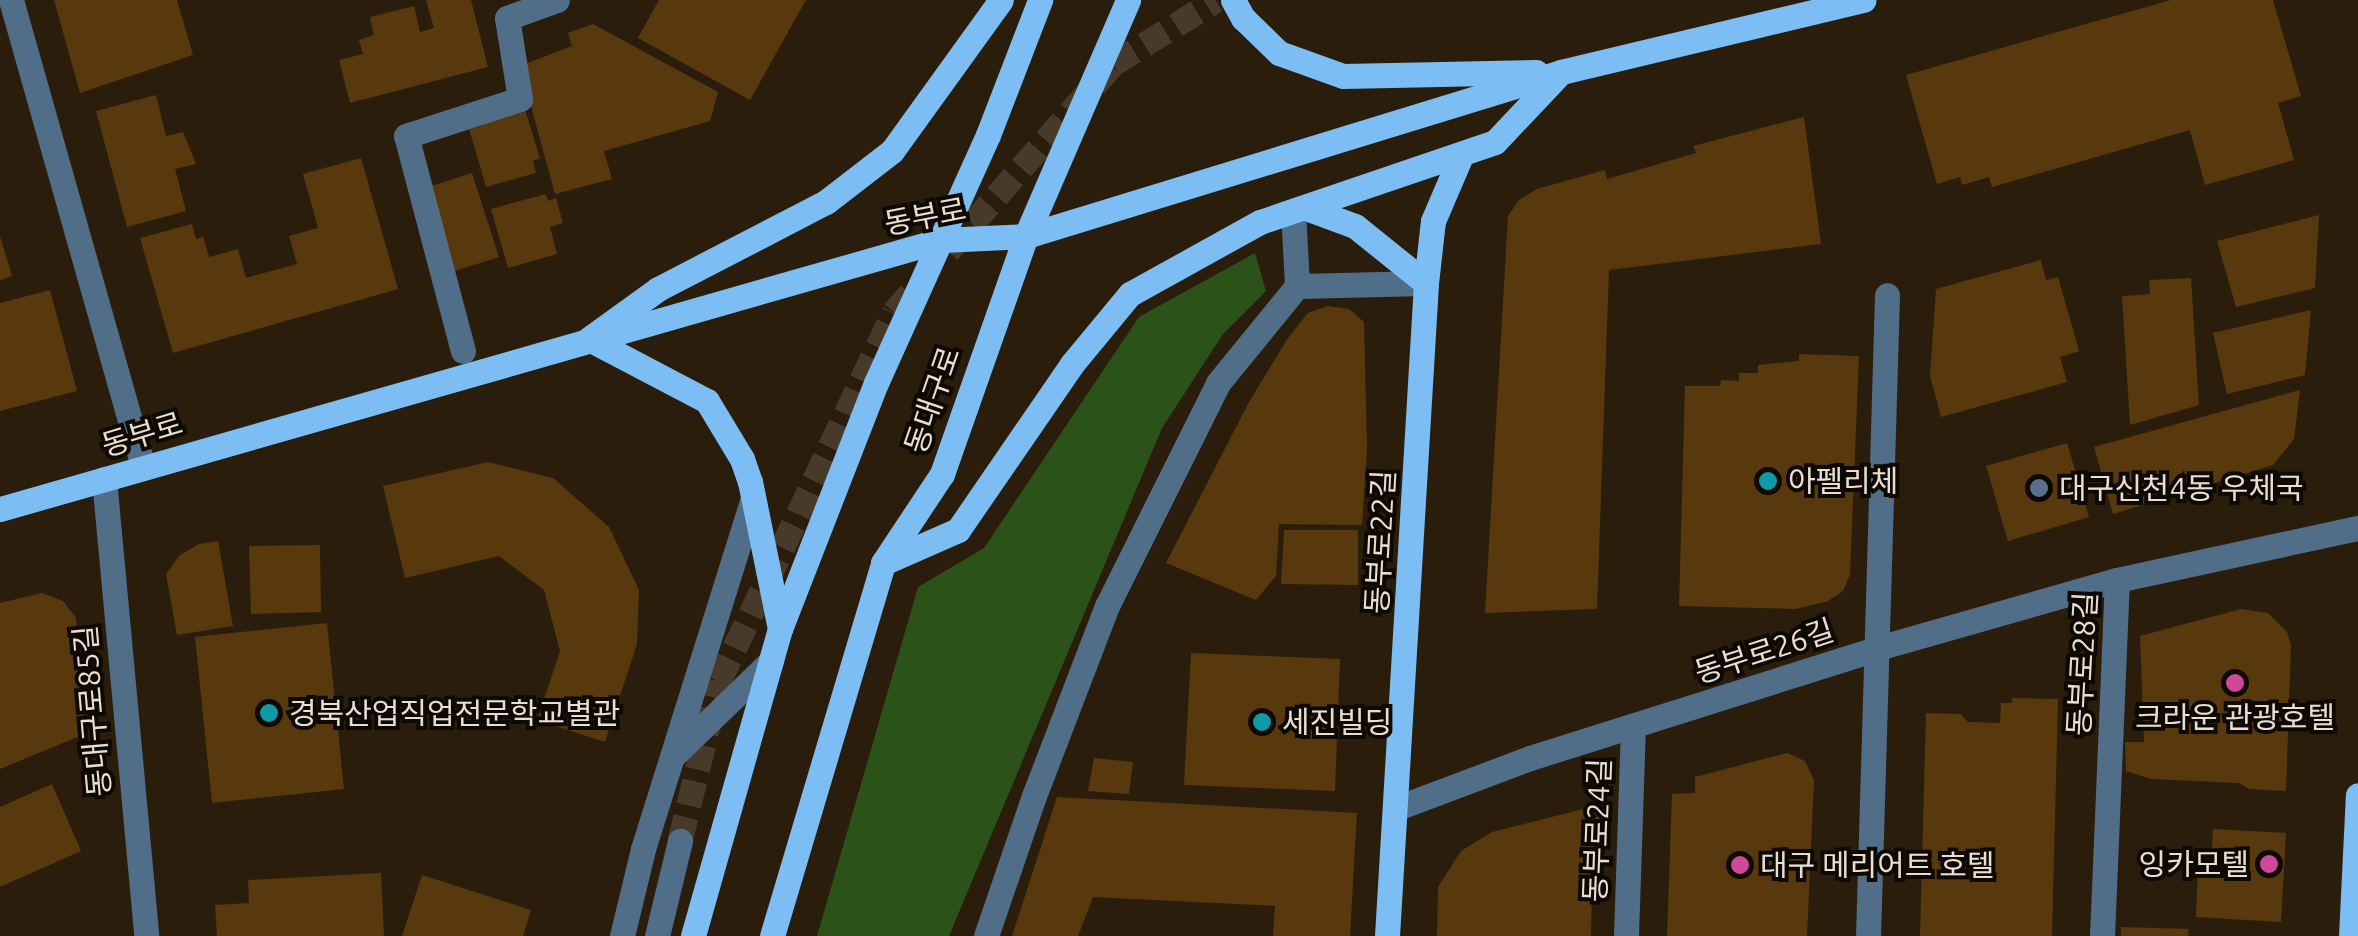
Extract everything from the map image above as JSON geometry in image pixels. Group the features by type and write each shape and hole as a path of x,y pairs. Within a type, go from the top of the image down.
{"main road":[{"path":"780,629 742,459 707,401 589,340 658,289 826,202 892,152 1001,0"},
{"path":"692,936 780,629 876,383 988,136 1040,0"},
{"name":"동대구로","path":"772,936 883,562 942,474 1026,236 1128,0"},
{"path":"1232,0 1244,18 1279,52 1342,76 1561,72"},
{"name":"동부로","path":"0,509 940,240 1026,236 1561,72 1864,0"},
{"path":"883,562 958,530 1072,364 1130,294 1260,222 1460,158 1495,142 1561,72"},
{"name":"동부로22길","path":"1388,936 1426,282 1432,221 1460,158"},
{"path":"1300,210 1355,226 1426,282"},
{"path":"2351,936 2358,795"}],"street":[{"path":"11,0 143,466"},
{"path":"463,351 406,136 520,99 507,18 556,0"},
{"path":"986,936 1107,606 1218,383 1297,286 1300,210"},
{"path":"1297,286 1426,282"},
{"path":"1887,295 1878,648 2117,580"},
{"name":"동대구로85길","path":"104,479 146,936"},
{"path":"622,936 672,756 754,500"},
{"name":"동부로28길","path":"2102,936 2117,580 2358,528"},
{"name":"동부로26길","path":"1397,808 1633,726 1878,648 1868,936"},
{"path":"672,756 771,662"},
{"name":"동부로24길","path":"1626,936 1633,726"},
{"path":"656,936 680,841"}],"green space":[{"path":"1255,253 1266,291 1223,334 1162,428 949,936 817,936 918,587 984,548 1139,317"}],"building":[{"path":"54,0 177,0 193,55 80,93"},
{"path":"426,0 471,0 488,67 350,103 339,60 363,54 359,40 374,35 370,17 414,6 420,32 434,28"},
{"path":"659,0 806,0 750,100 638,38"},
{"path":"2171,0 2273,0 2301,96 2278,103 2294,160 2205,185 2190,130 1992,187 1989,177 1962,185 1960,177 1937,184 1906,75"},
{"path":"593,24 718,92 710,121 604,151 612,179 555,194 520,66 572,46 568,33"},
{"path":"156,95 166,136 183,132 196,164 175,169 186,211 127,227 96,111"},
{"path":"522,100 540,158 533,161 536,173 486,187 469,129 481,126 477,114"},
{"path":"1804,117 1821,244 1609,270 1597,609 1485,613 1508,216 1519,200 1537,189 1605,170 1607,179 1696,153 1693,146"},
{"path":"361,158 398,289 173,353 140,238 192,224 196,239 203,237 209,257 238,249 246,278 297,264 289,236 318,228 303,174"},
{"path":"472,173 499,257 452,272 425,188"},
{"path":"546,194 548,201 556,198 563,223 550,227 557,254 508,268 491,209"},
{"path":"2319,215 2315,288 2236,307 2217,241"},
{"path":"0,236 12,276 0,280"},
{"path":"2041,260 2046,280 2058,277 2079,351 2060,357 2067,382 1941,417 1930,376 1936,289"},
{"path":"2191,278 2199,405 2130,425 2122,296 2150,294 2149,280"},
{"path":"50,290 77,391 0,411 0,303"},
{"path":"1328,306 1349,309 1364,322 1367,448 1362,525 1279,524 1276,576 1256,600 1166,563 1249,402 1288,338 1308,313"},
{"path":"2311,310 2305,375 2227,394 2213,333"},
{"name":"아펠리체","path":"1799,354 1859,356 1850,575 1843,591 1828,601 1796,609 1679,606 1685,386 1720,386 1721,380 1739,381 1739,373 1758,373 1758,365 1799,361"},
{"path":"2300,390 2294,439 2273,465 2113,514 2094,447"},
{"path":"2067,443 2089,517 2008,541 1986,466"},
{"path":"488,462 553,478 609,527 639,590 637,644 605,742 537,720 560,651 544,590 499,556 405,578 383,486"},
{"path":"1284,530 1358,530 1358,585 1281,584"},
{"path":"218,541 233,626 177,635 166,574 179,556 199,544"},
{"path":"320,545 321,612 251,614 249,546"},
{"path":"42,593 63,601 76,618 85,734 0,769 0,603"},
{"path":"2241,609 2268,613 2287,632 2291,645 2286,791 2249,789 2239,783 2151,779 2126,771 2125,742 2144,742 2140,636"},
{"name":"경북산업직업전문학교별관","path":"327,623 344,789 212,803 195,637"},
{"name":"세진빌딩","path":"1191,653 1340,659 1335,791 1184,785"},
{"path":"2012,698 2058,699 2052,936 1920,936 1926,713 1960,714 1968,722 2000,723 2001,703 2012,703"},
{"name":"대구 메리어트 호텔","path":"1787,753 1805,761 1814,780 1807,936 1667,936 1672,794 1695,793 1695,777"},
{"path":"1094,758 1133,762 1129,794 1088,791"},
{"path":"52,784 81,851 0,887 0,807"},
{"path":"1057,797 1357,813 1350,936 1273,936 1275,906 1093,897 1078,936 1012,936"},
{"path":"1603,804 1602,847 1593,847 1591,936 1437,936 1438,887 1461,851 1492,832"},
{"path":"2213,829 2286,833 2281,922 2196,917 2198,867 2211,867"},
{"path":"381,873 384,936 217,936 215,905 249,903 248,880"},
{"path":"422,875 531,910 523,936 402,936"},
{"path":"2121,927 2189,929 2188,936 2121,936"}],"tunnel":[{"path":"948,251 1113,64 1216,0"},
{"path":"680,841 719,681 894,312 915,288"}],"place":[{"name":"아펠리체","path":"1768,481"},
{"name":"대구신천4동 우체국","path":"2039,488"},
{"name":"크라운 관광호텔","path":"2235,683"},
{"name":"경북산업직업전문학교별관","path":"269,713"},
{"name":"세진빌딩","path":"1262,722"},
{"name":"잉카모텔","path":"2269,864"},
{"name":"대구 메리어트 호텔","path":"1740,865"}]}
